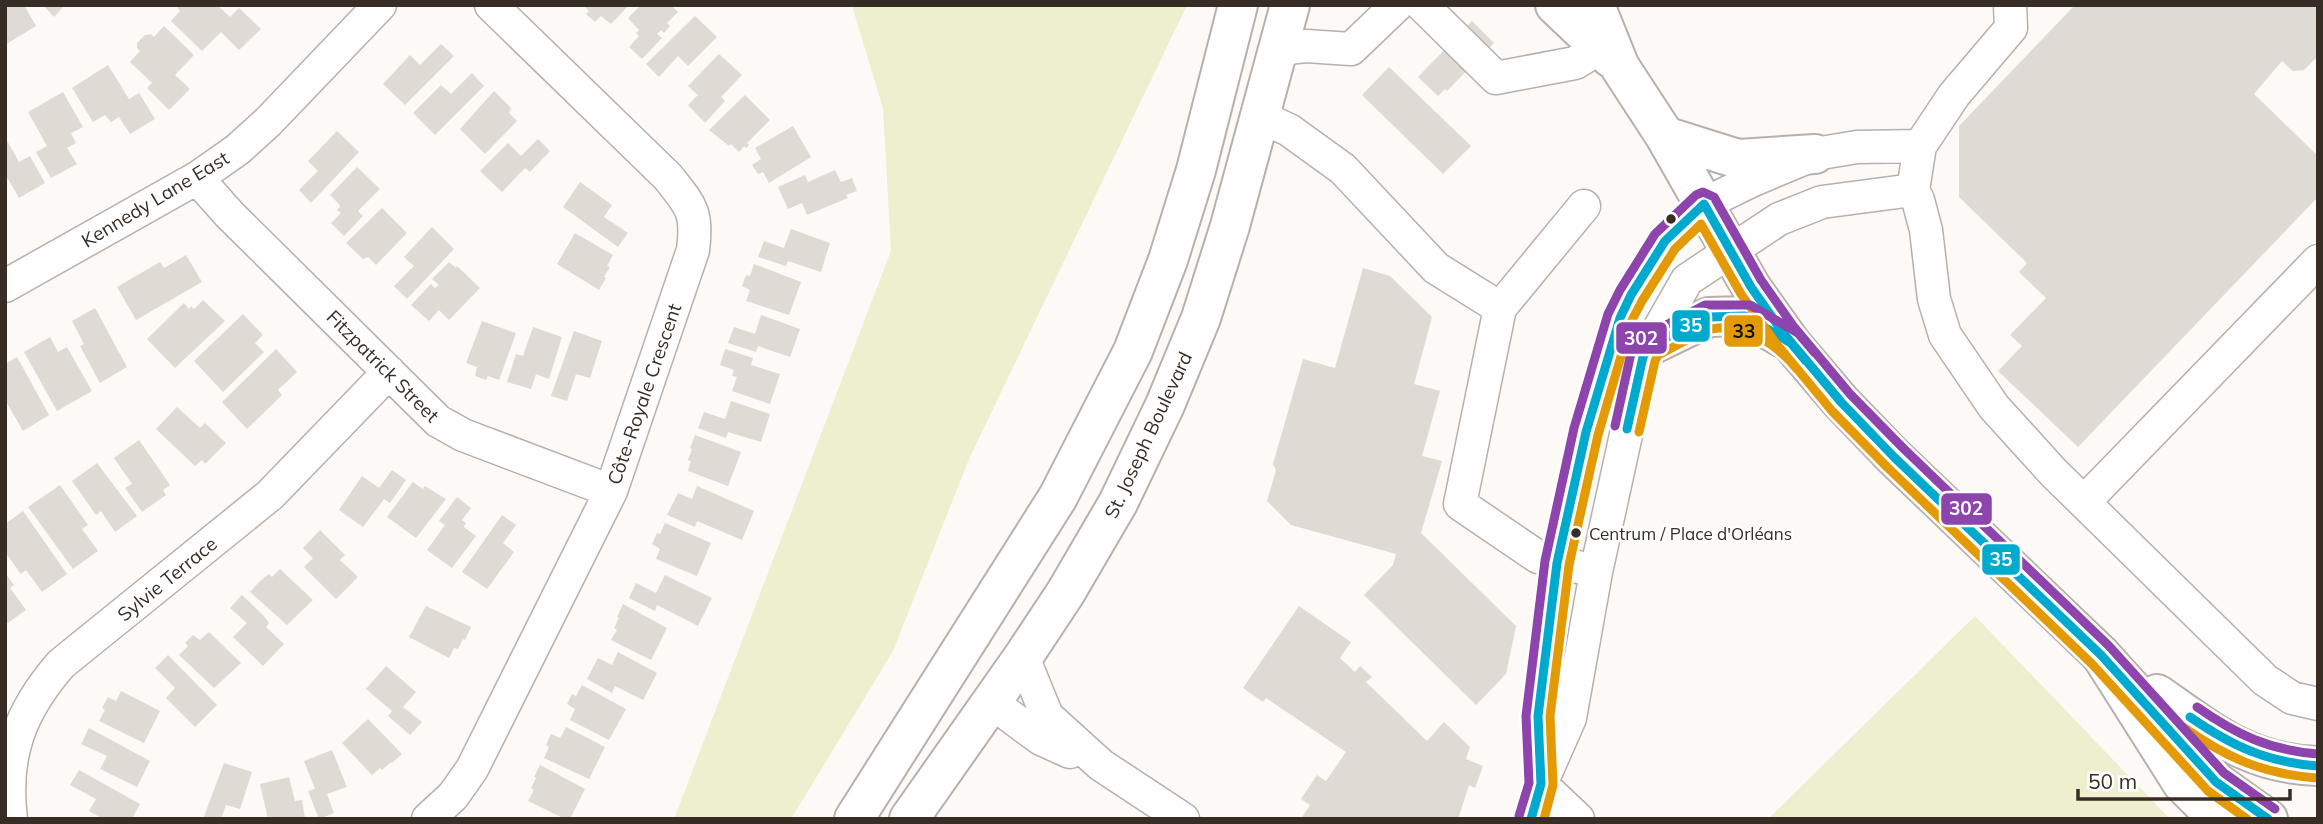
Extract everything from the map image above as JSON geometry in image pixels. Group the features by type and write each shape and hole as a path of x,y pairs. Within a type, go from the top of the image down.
{"main road":[{"path":"854,819 1058,497 1133,351 1168,260 1196,170 1238,5"},
{"name":"St. Joseph Boulevard","path":"909,819 1066,592 1118,503 1165,405 1201,318 1230,226 1290,5"},
{"path":"1555,5 1610,57 1665,136 1751,288 1791,343 1841,402 1894,457 2101,655 2216,782 2268,819"},
{"path":"1595,5 1610,57"},
{"path":"1665,136 1738,159 1815,154"},
{"path":"1649,346 1709,317 1733,316 1745,316 1791,343"},
{"path":"2101,655 2213,734 2247,753 2292,765 2318,766"},
{"path":"2101,655 2182,783 2218,819"},
{"path":"947,673 991,702"}],"street":[{"name":"Kennedy Lane East","path":"5,286 197,178 237,150 268,122 380,5"},
{"name":"Côte-Royale Crescent","path":"428,819 453,796 472,769 611,491 693,250 696,228 694,214 687,201 668,177 491,5"},
{"path":"1279,49 1306,46 1351,49 1397,5"},
{"path":"1422,5 1496,78 1610,57"},
{"path":"2010,5 2011,28 1954,95 1920,146 1913,190 1919,200 1926,230 1934,299 1945,335 1994,407 2053,472 2265,680 2292,698 2318,704"},
{"path":"1261,117 1289,130 1343,169 1436,268 1500,307"},
{"path":"1578,819 1541,784 1538,716 1557,563 1586,432 1620,318 1631,295 1665,241 1704,204 1815,154 1857,147 1920,146"},
{"name":"Fitzpatrick Street","path":"197,178 229,214 438,421 448,428 611,491"},
{"path":"1531,819 1541,784 1570,718 1596,572 1640,370 1649,346 1687,280 1779,219 1822,202 1913,190"},
{"path":"1584,206 1500,307 1460,504 1538,557 1596,572"},
{"path":"2084,502 2318,261"},
{"name":"Sylvie Terrace","path":"11,819 8,776 15,743 26,714 43,685 61,664 270,495 389,372"},
{"path":"1023,657 1047,716 1101,765 1183,819"},
{"path":"991,702 1041,739 1101,765"}],"green space":[{"path":"854,5 1187,5 969,459 893,651 791,819 674,819 891,251 883,108"},
{"path":"1975,616 2170,819 1768,819"}],"building":[{"path":"5,5 24,5 36,26 5,45"},
{"path":"43,5 65,5 54,17"},
{"path":"175,5 217,5 230,17 239,8 261,29 239,50 221,32 202,51 171,21 180,11"},
{"path":"583,5 629,5 611,24 601,16 595,22 586,14 589,11"},
{"path":"641,5 671,5 678,12 667,23 670,26 664,33 661,30 657,34 662,38 642,59 629,47 639,36 636,33 639,30 628,18"},
{"path":"2075,5 2318,5 2318,56 2304,70 2293,71 2282,61 2254,94 2318,156 2318,197 2078,447 1998,371 2022,346 2010,335 2046,298 2019,272 2027,263 1959,197 1959,126"},
{"path":"695,16 717,37 688,66 678,56 659,77 646,64"},
{"path":"1472,21 1494,43 1447,91 1445,89 1438,96 1418,77"},
{"path":"164,26 194,55 175,75 190,89 169,110 147,88 152,83 130,62 140,51 137,43 145,35 151,34 154,37"},
{"path":"441,44 454,56 405,105 383,84 410,55 420,65"},
{"path":"719,54 742,75 721,97 725,101 705,123 688,105 698,95 688,86"},
{"path":"108,65 129,99 139,93 155,119 130,134 119,117 111,122 105,115 93,122 72,88"},
{"path":"1389,67 1471,146 1443,174 1362,95"},
{"path":"472,73 484,86 435,135 413,113 441,85 451,94"},
{"path":"494,91 511,108 509,113 517,121 485,154 460,129"},
{"path":"63,92 83,127 71,133 76,143 67,148 77,164 51,178 36,152 47,146 28,112"},
{"path":"745,95 770,120 747,143 749,145 739,152 709,130"},
{"path":"793,126 811,157 769,183 763,172 758,174 752,165 761,159 755,148"},
{"path":"337,131 359,152 311,203 299,190 318,171 308,161"},
{"path":"5,137 19,162 30,156 45,183 19,198 8,179 5,180"},
{"path":"538,139 550,151 530,172 525,168 502,192 480,171 508,143 521,156"},
{"path":"357,167 380,189 358,211 363,216 344,236 331,223 341,213 337,210 339,204 330,195"},
{"path":"835,170 841,182 852,178 857,191 846,195 848,198 807,215 802,203 788,209 778,187 805,175 808,182"},
{"path":"580,182 612,205 604,217 628,233 618,247 563,207"},
{"path":"382,208 407,233 376,265 368,257 363,259 346,243"},
{"path":"432,227 454,249 407,299 394,286 414,266 404,257"},
{"path":"791,229 830,243 821,272 788,261 786,266 758,257 764,241 784,248"},
{"path":"575,233 613,255 599,290 557,264"},
{"path":"186,255 202,282 136,320 117,287 160,262 164,268"},
{"path":"449,262 480,288 449,320 439,310 429,321 411,305 431,284 435,288 439,285 432,279"},
{"path":"754,264 801,282 789,315 746,301 750,290 742,286 746,275 750,276"},
{"path":"1363,268 1390,276 1432,317 1414,384 1440,391 1422,456 1442,461 1421,533 1516,626 1506,674 1476,705 1364,595 1393,565 1396,554 1291,525 1267,501 1276,470 1273,464 1303,359 1335,368"},
{"path":"203,300 225,321 175,368 147,339 184,303 189,309 191,306 194,309"},
{"path":"95,308 127,367 100,383 80,346 84,344 72,321"},
{"path":"243,314 263,335 255,343 264,352 223,392 194,361"},
{"path":"761,315 800,329 790,357 758,346 756,352 728,343 734,327 755,334"},
{"path":"482,321 516,333 499,380 488,376 486,380 475,376 477,367 466,363"},
{"path":"533,327 562,337 549,379 536,374 531,389 507,382 516,354 523,356"},
{"path":"574,331 602,341 590,378 576,374 567,401 551,396"},
{"path":"50,337 58,352 67,347 92,391 57,411 24,352"},
{"path":"276,349 297,372 278,390 282,395 247,429 222,402"},
{"path":"725,349 753,358 751,365 780,374 770,404 732,391 737,377 732,376 734,370 720,365"},
{"path":"17,357 49,415 23,431 5,400 5,364"},
{"path":"731,401 770,414 761,442 728,432 726,438 698,428 704,412 725,419"},
{"path":"177,407 200,428 205,423 226,443 205,464 202,460 195,466 156,429"},
{"path":"695,435 741,452 728,486 688,471 691,461 688,460 692,449 690,448"},
{"path":"139,440 170,485 163,490 166,495 142,512 125,488 132,484 114,458"},
{"path":"97,463 137,516 115,532 101,511 96,515 72,481"},
{"path":"392,470 406,480 390,503 384,499 363,527 339,510 362,476 379,488"},
{"path":"413,482 446,499 416,538 387,517"},
{"path":"60,485 88,525 82,529 98,551 73,569 28,507"},
{"path":"697,486 754,511 742,540 697,521 695,527 667,515 678,493 692,499"},
{"path":"457,497 471,508 462,520 466,523 464,527 476,536 452,568 427,550 445,525 439,521"},
{"path":"23,511 67,574 42,592 26,570 21,574 5,552 5,524"},
{"path":"502,515 516,525 503,543 514,552 487,589 462,572"},
{"path":"665,523 711,543 697,576 656,559 660,549 652,544"},
{"path":"320,530 345,555 340,560 358,577 336,599 304,567 313,558 303,548"},
{"path":"280,569 313,600 287,625 250,592 269,574 272,577"},
{"path":"5,573 14,585 10,588 26,610 5,625"},
{"path":"665,575 712,598 698,626 657,605 655,611 629,598 636,583 656,593"},
{"path":"242,595 264,616 269,623 266,627 284,644 263,666 233,637 247,623 230,608"},
{"path":"623,604 667,628 651,660 611,640 617,630 614,628"},
{"path":"426,606 471,627 465,640 463,639 458,649 454,648 449,658 409,637"},
{"path":"1299,606 1351,642 1340,658 1355,672 1360,666 1372,677 1366,682 1427,741 1444,722 1470,747 1466,759 1483,766 1475,788 1469,785 1458,819 1301,819 1310,805 1301,799 1317,775 1326,781 1346,752 1266,698 1263,702 1243,688"},
{"path":"209,632 241,663 214,688 179,655 188,646 185,643 193,635 200,640"},
{"path":"618,652 657,673 643,700 615,686 612,693 587,679 598,658 612,665"},
{"path":"168,655 217,705 195,727 166,698 175,688 155,668"},
{"path":"386,666 416,692 403,707 422,722 410,735 388,716 392,711 366,689"},
{"path":"582,685 626,709 609,740 570,720 575,709 567,704 572,694 576,696"},
{"path":"121,691 160,711 144,743 99,721 108,697 116,701"},
{"path":"368,719 402,754 372,775 342,743"},
{"path":"566,727 605,747 589,779 544,758 551,734 560,738"},
{"path":"89,728 150,761 137,787 100,769 107,756 81,744"},
{"path":"332,750 347,787 327,794 334,813 319,819 308,791 315,789 304,761"},
{"path":"224,763 252,772 240,809 226,805 221,819 203,819"},
{"path":"540,765 585,789 570,819 528,801 534,790 531,788"},
{"path":"79,770 140,804 132,819 103,819 89,811 96,799 70,785"},
{"path":"289,777 295,801 302,800 305,819 268,819 260,784"}],"transit line":[{"name":"302","path":"1519,816 1529,783 1526,716 1545,561 1574,428 1608,314 1620,290 1655,234 1696,195 1703,192 1714,197 1761,280 1794,327 1850,394 2109,646 2224,773 2275,809"},
{"name":"35","path":"1531,819 1541,784 1538,716 1557,563 1586,432 1620,318 1631,295 1665,241 1704,204 1751,287 1784,334 1841,402 1894,457 2101,655 2216,782 2268,819"},
{"name":"33","path":"1544,819 1553,785 1550,716 1569,565 1598,435 1631,322 1675,249 1701,224 1741,294 1775,342 1832,411 2092,664 2208,791 2247,819"},
{"name":"302","path":"1615,426 1631,353 1639,339 1705,305 1750,305 1798,333 1815,353"},
{"name":"35","path":"1627,429 1643,357 1649,346 1709,317 1745,316 1791,343 1806,361"},
{"name":"33","path":"1639,432 1658,355 1706,331 1724,328 1748,332 1770,344 1797,369"},
{"name":"302","path":"2197,707 2254,740 2284,749 2318,754"},
{"name":"35","path":"2190,717 2250,751 2282,761 2318,766"},
{"name":"33","path":"2183,727 2246,763 2279,773 2317,778"}],"place":[{"name":"Centrum / Place d'Orléans","path":"1576,533"}]}
